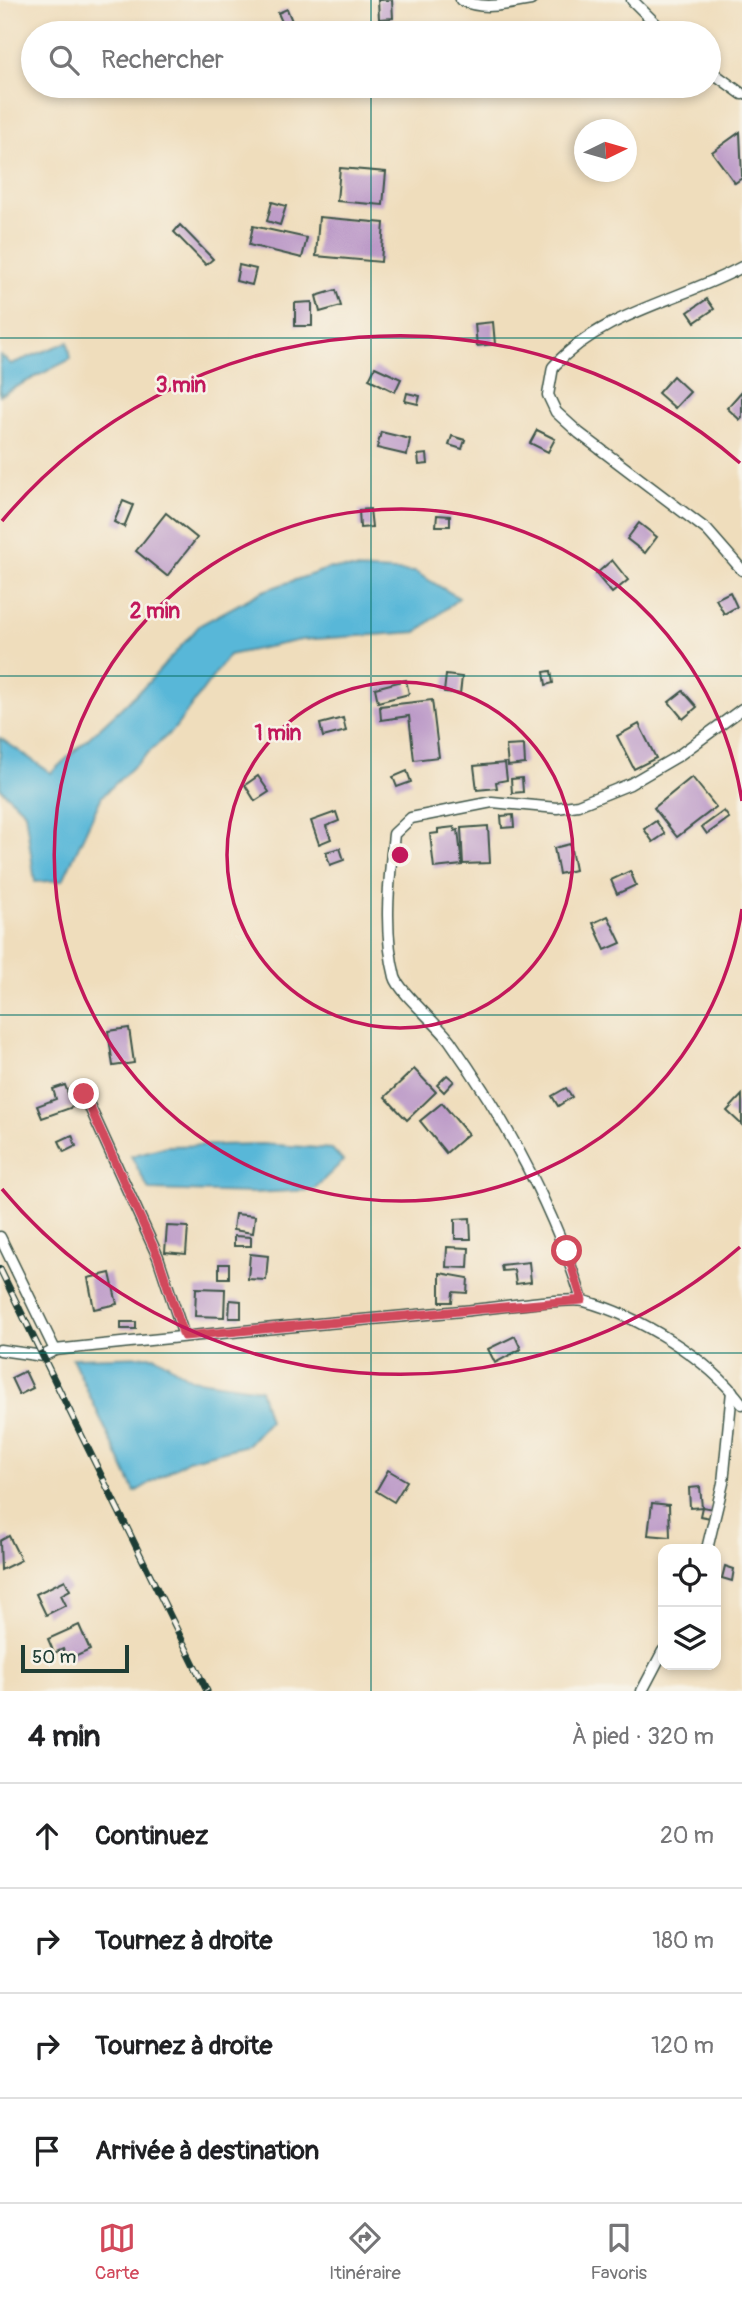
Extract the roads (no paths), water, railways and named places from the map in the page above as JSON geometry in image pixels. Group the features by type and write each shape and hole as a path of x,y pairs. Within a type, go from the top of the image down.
{"street":[{"path":"461,0 470,4 495,6 531,0"},
{"path":"632,0 653,21"},
{"path":"721,79 742,94"},
{"path":"742,267 715,282 642,308 598,330 553,367 548,395 556,412 579,433 707,530 742,570"},
{"path":"582,1300 567,1251 504,1125 449,1039 396,980 389,917 394,834 411,818 492,802 557,808 578,805 630,784 678,756 742,709"},
{"path":"84,1094 158,1257 184,1336"},
{"path":"0,1237 55,1350"},
{"path":"0,1350 43,1356 55,1350 184,1336 582,1300 650,1329 710,1370 742,1404"},
{"path":"708,1544 723,1483 732,1391"},
{"path":"642,1691 658,1661"}],"water":[{"path":"68,342 71,359 0,395 0,355 11,364"},
{"path":"330,568 415,572 459,598 417,632 301,640 229,655 175,728 102,796 63,880 35,882 25,812 0,788 0,738 51,773 147,684 200,625 263,591"},
{"path":"262,1144 332,1149 343,1161 313,1190 252,1193 149,1190 131,1156 167,1146"},
{"path":"155,1356 191,1379 260,1389 269,1421 247,1445 188,1460 135,1492 72,1358"}],"railway":[{"path":"0,1269 207,1691"}]}
